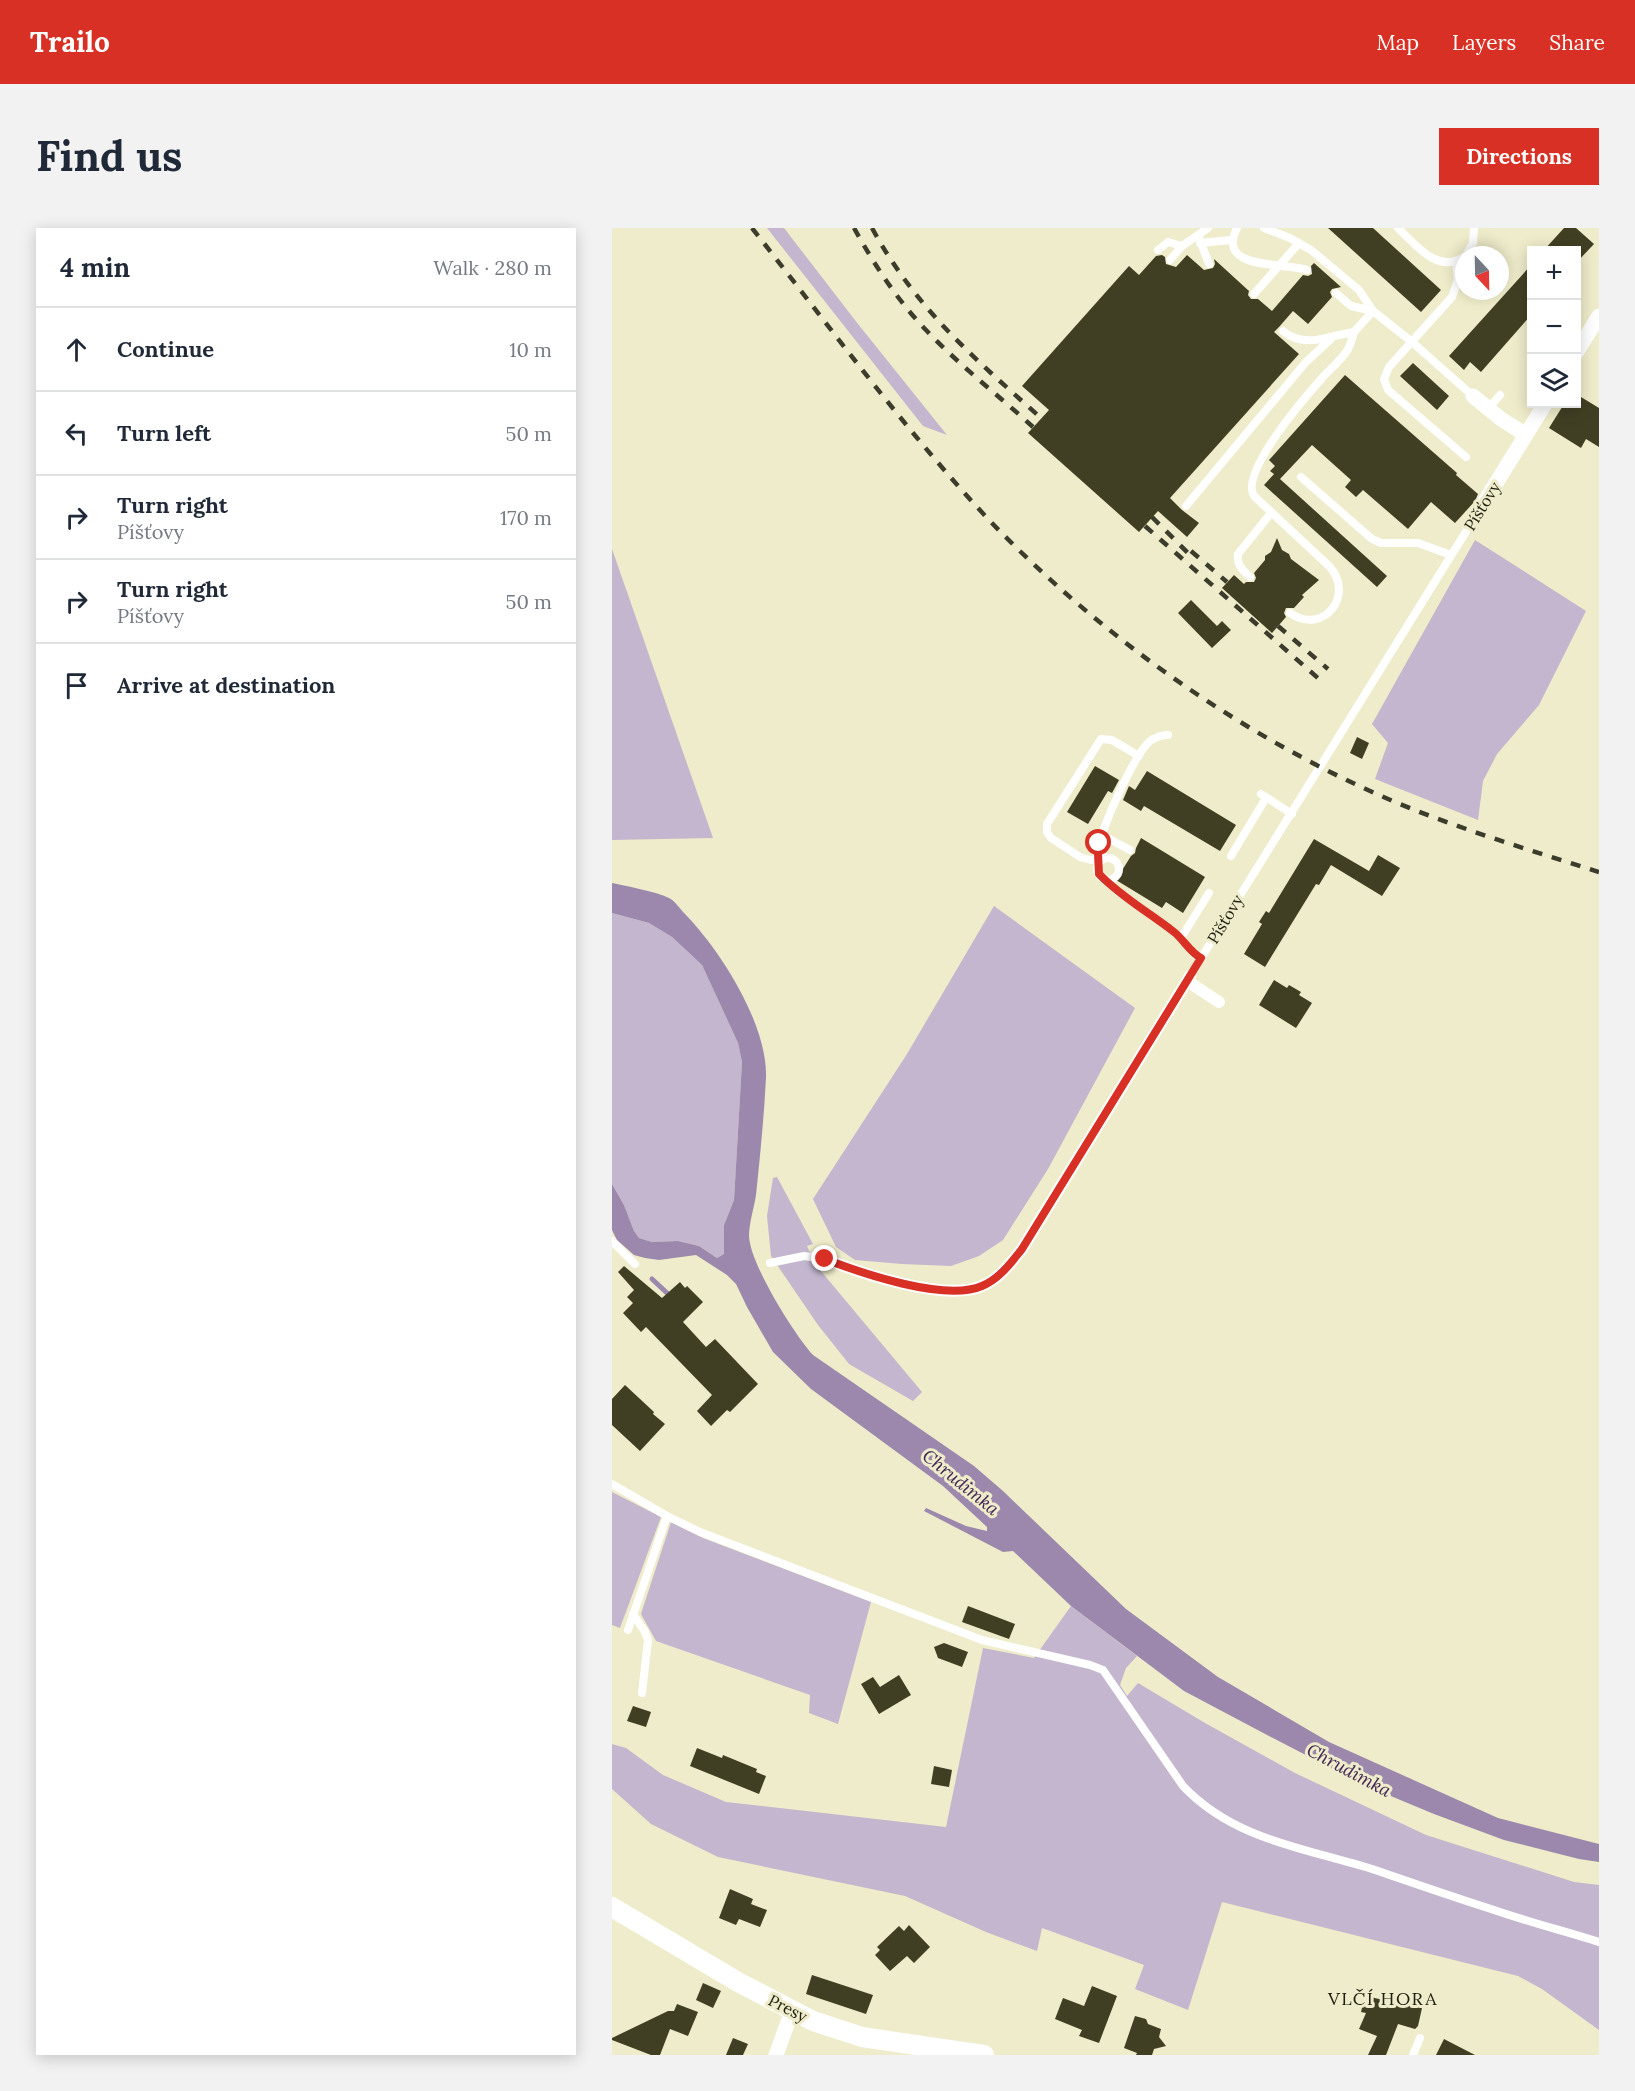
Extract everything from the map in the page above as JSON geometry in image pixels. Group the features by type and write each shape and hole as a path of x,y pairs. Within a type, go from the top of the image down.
{"street":[{"path":"1581,345 1599,316"},
{"path":"1473,396 1526,435"},
{"name":"Píšťovy","path":"1485,501 1543,408"},
{"path":"1188,979 1219,1002"},
{"name":"Píšťovy","path":"825,1259 887,1279 954,1292 971,1290 991,1281 1006,1269 1022,1249 1188,979"},
{"name":"Presy","path":"612,1907 813,2021 862,2037 984,2055"},
{"path":"776,2055 792,2011"}],"lane":[{"path":"1199,239 1208,228"},
{"path":"1237,228 1231,240 1234,251 1243,258 1307,270"},
{"path":"1264,228 1299,243 1359,290 1372,311 1412,342 1473,396"},
{"path":"1398,228 1431,258 1443,262 1455,261"},
{"path":"1471,246 1474,228"},
{"path":"1199,239 1209,264"},
{"path":"1170,260 1182,246 1199,239 1231,240"},
{"path":"1158,250 1168,242 1182,246"},
{"path":"1254,294 1299,243"},
{"path":"1455,292 1387,371 1384,379 1385,386 1466,457"},
{"path":"1335,293 1352,306 1372,311"},
{"path":"1290,613 1306,620 1314,620 1326,614 1339,598 1340,584 1338,577 1329,566 1271,513 1251,491 1255,471 1267,449 1306,397 1348,350 1354,332 1372,311"},
{"path":"1283,330 1302,340 1319,340 1354,332"},
{"path":"1186,506 1306,362 1334,336"},
{"path":"1488,409 1500,395"},
{"path":"1301,477 1371,539 1381,543 1418,543 1451,555"},
{"name":"Píšťovy","path":"1188,979 1485,501"},
{"path":"1250,577 1239,565 1238,554 1271,513"},
{"path":"1139,756 1112,740 1101,739 1047,824 1047,832 1057,843 1084,859 1098,860 1107,858 1116,861 1119,872 1112,879 1104,879 1099,873 1098,860 1102,836 1131,769 1151,741 1168,735"},
{"path":"1231,856 1264,796 1292,814"},
{"path":"1102,836 1130,850"},
{"path":"1099,873 1101,861 1107,858"},
{"path":"1099,873 1112,886 1181,938 1193,953 1201,958"},
{"path":"1181,938 1209,893"},
{"path":"612,1241 634,1264"},
{"path":"770,1263 804,1256 825,1259"},
{"path":"612,1484 667,1516 735,1546 982,1640 1103,1670 1183,1786 1199,1803 1244,1829 1495,1911 1599,1942"},
{"path":"628,1630 667,1516"},
{"path":"633,1614 648,1640 642,1693"},
{"path":"1413,2055 1420,2038"}],"shaded area":[{"path":"767,228 784,228 947,435 923,426"},
{"path":"1475,540 1586,611 1539,705 1497,754 1483,781 1478,820 1375,779 1388,743 1372,724"},
{"path":"612,549 713,838 612,840"},
{"path":"994,906 1135,1008 1048,1169 1003,1240 979,1256 951,1266 855,1260 836,1247 813,1199 907,1054"},
{"path":"612,913 649,923 672,937 702,965 738,1043 742,1062 734,1200 724,1225 724,1254 717,1258 699,1246 678,1241 652,1242 639,1238 612,1184"},
{"path":"777,1177 813,1244 807,1246 815,1264 922,1392 913,1401 849,1364 818,1325 771,1256 767,1216 773,1178"},
{"path":"612,1492 661,1517 620,1628 612,1625"},
{"path":"671,1522 703,1538 871,1602 838,1724 809,1713 810,1695 656,1641 641,1614"},
{"path":"1071,1606 1137,1656 1126,1668 1120,1685 1127,1696 1138,1683 1295,1773 1426,1835 1574,1882 1599,1885 1599,2030 1542,1989 1518,1976 1222,1902 1188,2010 1135,1989 1144,1965 1042,1928 1037,1951 986,1932 905,1896 718,1857 651,1824 612,1789 612,1744 626,1748 663,1775 726,1802 946,1827 983,1648 1034,1658"}],"water":[{"name":"Chrudimka","path":"612,883 642,889 673,901 699,929 727,968 751,1013 765,1057 766,1078 756,1195 749,1236 751,1248 785,1316 813,1355 974,1466 1126,1609 1218,1677 1329,1742 1498,1818 1599,1844 1599,1862 1504,1840 1434,1814 1362,1784 1184,1691 1071,1606 1013,1551 1003,1552 924,1511 926,1508 966,1526 987,1531 987,1527 943,1486 811,1389 773,1352 736,1284 727,1275 696,1255 659,1260 645,1258 634,1255 617,1240 612,1230 612,1184 639,1238 652,1242 678,1241 699,1246 717,1258 724,1254 724,1225 734,1200 742,1062 738,1043 702,965 672,937 649,923 612,913"}],"building":[{"path":"1328,228 1373,228 1441,290 1421,312"},
{"path":"1564,228 1576,228 1594,244 1581,258 1581,246 1548,246"},
{"path":"1187,255 1204,270 1213,268 1214,259 1249,291 1248,295 1251,299 1258,299 1272,311 1303,275 1312,274 1311,266 1314,263 1341,287 1332,289 1330,292 1332,297 1308,324 1293,311 1274,332 1299,354 1170,498 1199,523 1187,537 1158,511 1139,532 1028,433 1049,410 1022,386 1129,266 1139,275 1156,256 1165,257 1166,264 1176,267"},
{"path":"1527,270 1527,320 1481,372 1470,362 1464,370 1449,356 1500,300 1509,300 1509,289"},
{"path":"1413,363 1449,396 1437,410 1400,376"},
{"path":"1345,375 1478,494 1475,501 1455,523 1431,502 1408,529 1363,490 1356,497 1345,487 1351,480 1312,445 1280,479 1387,576 1377,587 1264,485 1274,474 1270,471 1275,466 1269,460"},
{"path":"1581,397 1599,408 1599,447 1586,439 1581,448 1549,428 1562,408 1581,408"},
{"path":"1277,538 1282,550 1289,554 1291,559 1319,580 1302,595 1304,597 1294,608 1286,608 1284,613 1286,617 1272,633 1222,588 1234,575 1244,584 1254,582 1256,578 1254,573 1265,560 1265,556 1271,552"},
{"path":"1191,600 1217,626 1222,621 1231,630 1212,648 1178,613"},
{"path":"1357,737 1369,743 1362,759 1350,753"},
{"path":"1095,766 1119,780 1112,793 1108,791 1088,824 1067,812"},
{"path":"1147,771 1236,825 1220,851 1144,806 1141,811 1123,800 1129,786 1135,790"},
{"path":"1141,838 1205,877 1183,913 1166,902 1162,908 1116,880 1135,853"},
{"path":"1314,839 1369,871 1378,855 1400,868 1382,896 1331,865 1319,885 1316,884 1265,967 1244,954 1262,924 1259,922 1266,911 1269,913"},
{"path":"1274,980 1287,988 1289,985 1301,992 1299,995 1312,1003 1296,1028 1259,1005"},
{"path":"624,1266 662,1298 680,1282 685,1288 687,1286 703,1302 683,1322 706,1347 715,1339 758,1384 730,1412 727,1410 711,1426 697,1411 712,1395 646,1327 641,1332 623,1313 633,1303 627,1297 634,1290 618,1272"},
{"path":"625,1385 665,1424 640,1451 612,1425 612,1399"},
{"path":"968,1606 1015,1624 1009,1639 962,1622"},
{"path":"944,1643 968,1652 962,1667 938,1658 934,1647"},
{"path":"899,1675 911,1695 879,1714 861,1684 873,1677 880,1687"},
{"path":"633,1706 651,1712 646,1727 627,1721"},
{"path":"697,1748 722,1758 723,1755 757,1769 756,1772 766,1776 759,1794 690,1766"},
{"path":"934,1766 952,1770 949,1787 931,1784"},
{"path":"730,1889 753,1899 751,1904 767,1910 760,1927 739,1919 736,1925 719,1918"},
{"path":"909,1925 930,1947 914,1963 907,1956 890,1971 875,1955 880,1950 877,1947 899,1926 904,1931"},
{"path":"812,1975 873,1995 866,2014 806,1994"},
{"path":"703,1983 721,1991 713,2008 696,2000"},
{"path":"1092,1986 1117,1996 1099,2043 1079,2036 1082,2030 1055,2019 1063,1998 1084,2006"},
{"path":"1365,1996 1422,2008 1418,2026 1415,2029 1398,2024 1386,2055 1368,2055 1377,2036 1359,2029 1366,2013 1361,2012"},
{"path":"677,2004 698,2012 688,2036 670,2029 660,2055 651,2055 612,2040 668,2011 674,2011"},
{"path":"1135,2016 1146,2019 1148,2024 1161,2029 1159,2037 1166,2046 1154,2049 1152,2055 1136,2055 1137,2053 1124,2048"},
{"path":"733,2038 748,2044 743,2055 726,2055"},
{"path":"1444,2039 1475,2055 1436,2055"}],"waterway":[{"path":"652,1279 667,1293"}],"railway":[{"path":"752,228 897,414 958,486 1036,566 1135,650 1244,724 1358,785 1417,811 1599,872"},
{"path":"854,228 887,281 915,318 939,343 1033,427"},
{"path":"872,228 889,257 927,308 970,353 1041,418"},
{"path":"1152,517 1194,559"},
{"path":"1145,526 1319,679"},
{"path":"1191,551 1227,582"},
{"path":"1278,626 1328,669"}],"district":[{"name":"VLČÍ HORA","path":"1383,1998"}],"route":[{"path":"825,1259 887,1279 954,1292 971,1290 991,1281 1006,1269 1022,1249 1201,958 1193,953 1181,938 1099,874 1099,843"}]}
